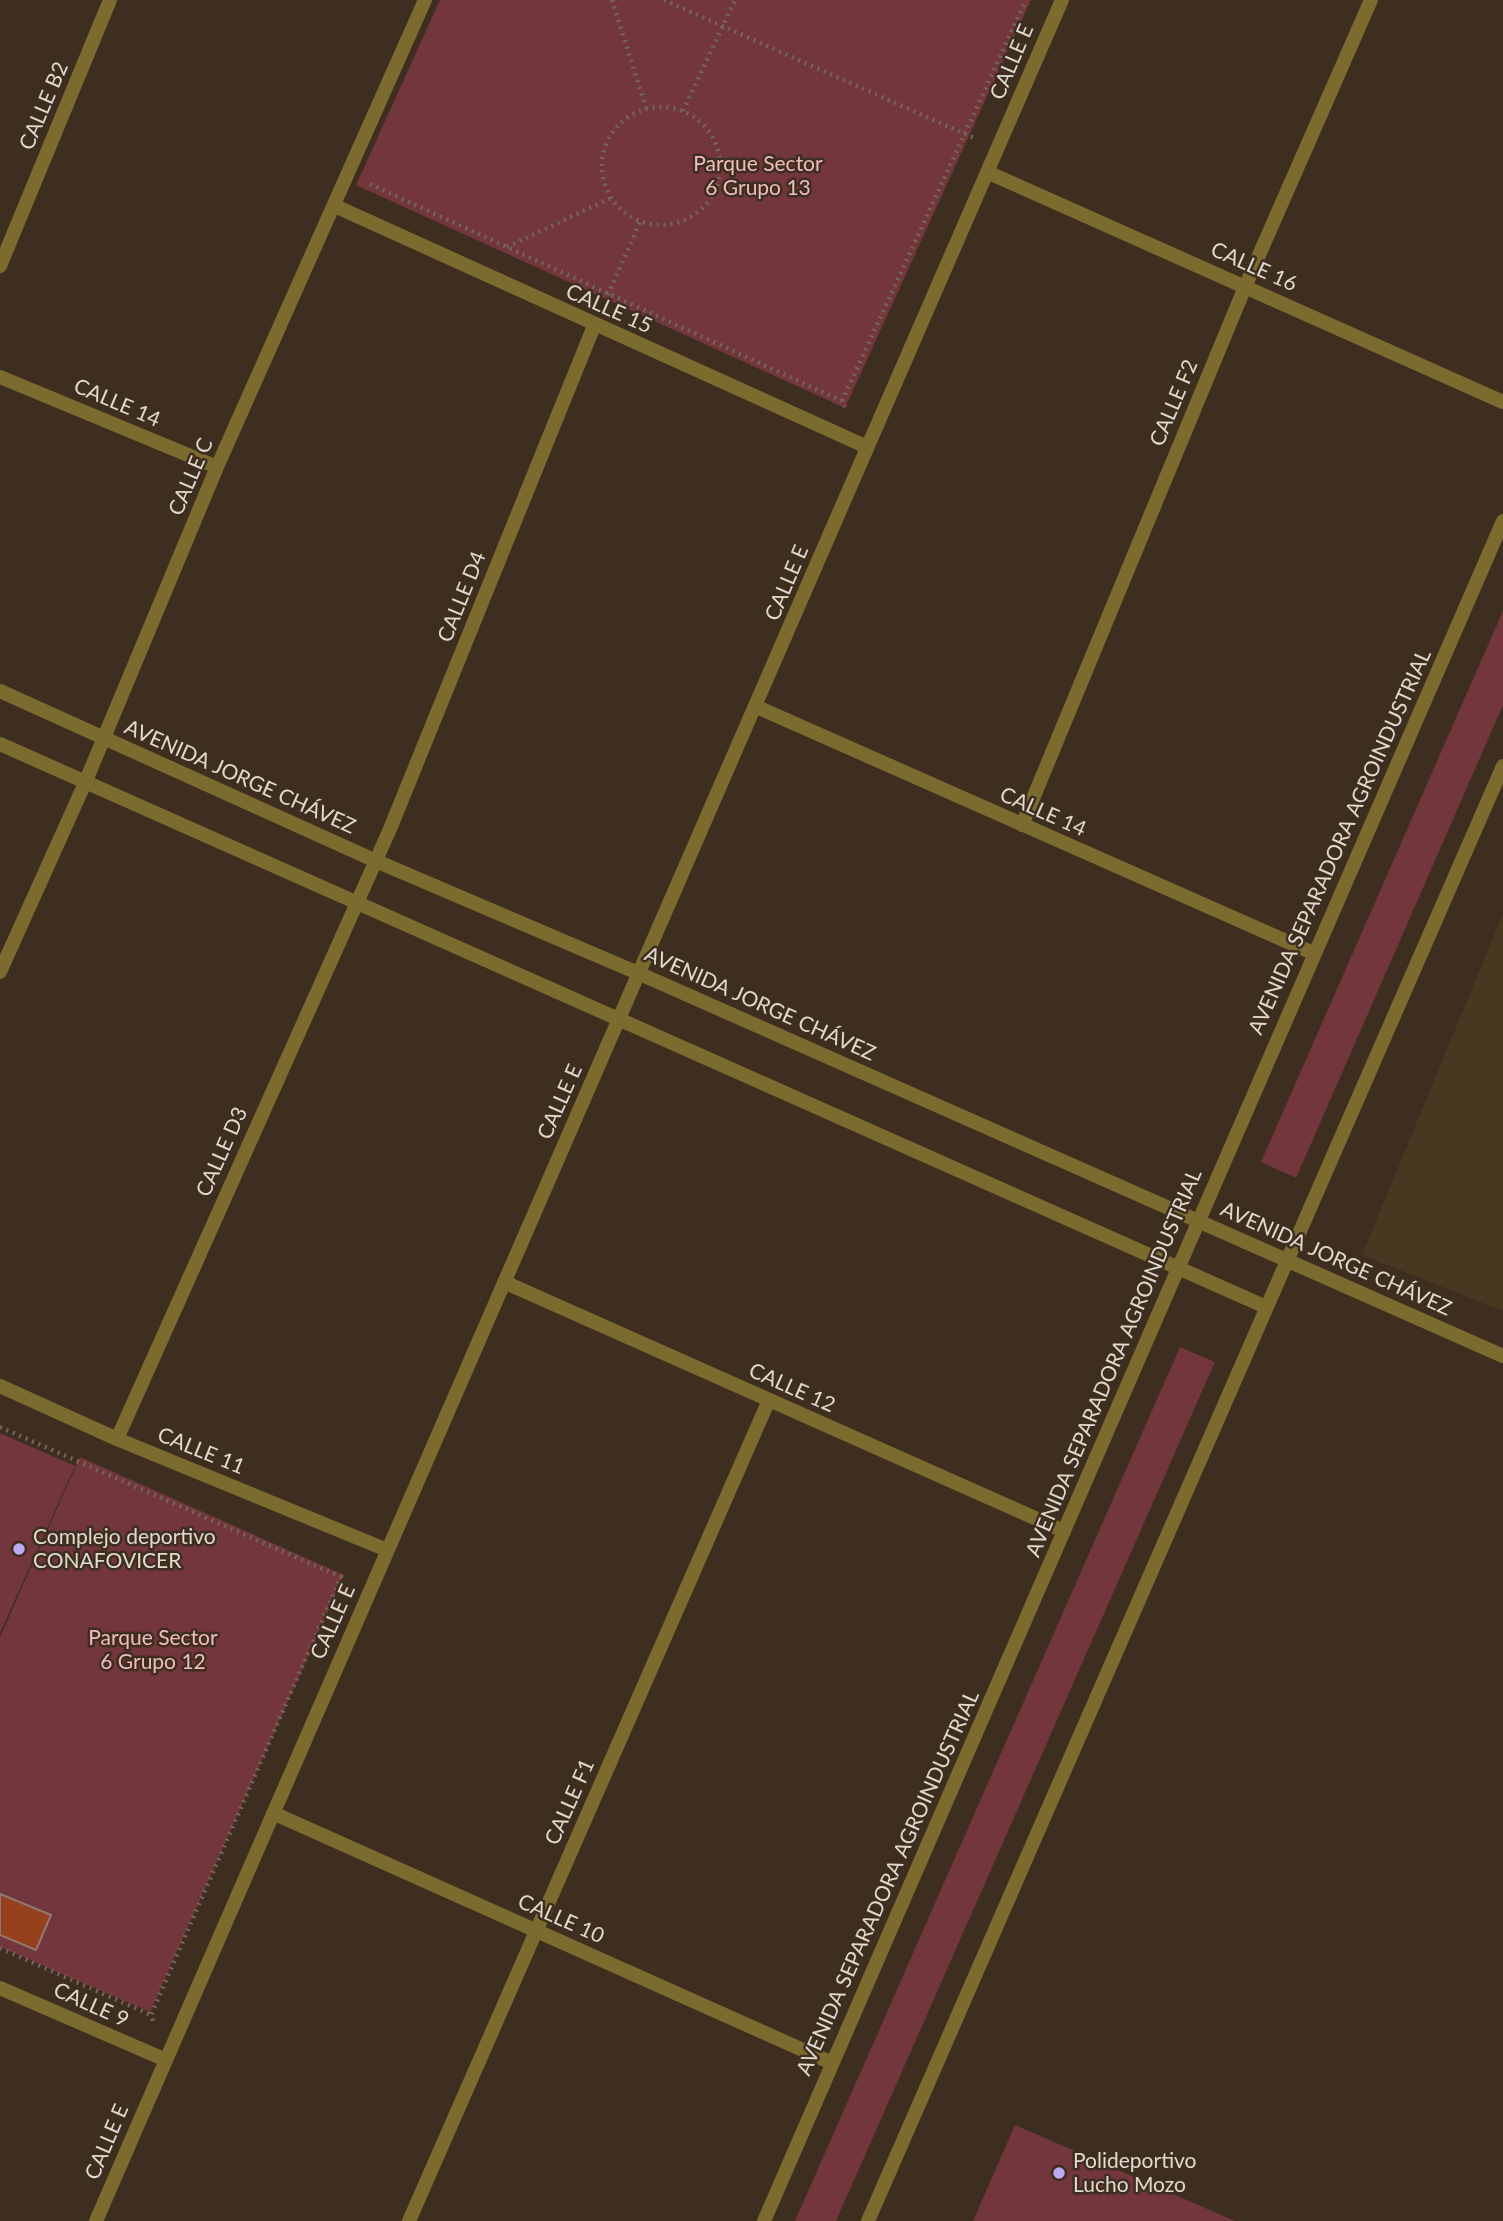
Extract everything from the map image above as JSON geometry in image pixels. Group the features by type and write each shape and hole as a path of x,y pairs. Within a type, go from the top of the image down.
{"street":[{"name":"CALLE B2","path":"0,266 110,0"},
{"name":"CALLE C","path":"0,972 85,783 217,467 425,0"},
{"name":"CALLE E","path":"96,2221 638,973 757,707 1062,0"},
{"name":"CALLE F2","path":"1021,825 1245,287 1371,0"},
{"name":"CALLE 16","path":"987,172 1503,402"},
{"name":"CALLE 15","path":"335,206 594,326 867,447"},
{"name":"CALLE D4","path":"367,883 594,326"},
{"name":"CALLE 14","path":"0,377 217,467"},
{"name":"AVENIDA SEPARADORA AGROINDUSTRIAL","path":"764,2221 1503,521"},
{"name":"AVENIDA JORGE CHÁVEZ","path":"0,691 376,861 638,973 1503,1356"},
{"name":"CALLE 14","path":"757,707 1313,953"},
{"path":"0,744 1266,1307"},
{"path":"867,2221 1503,766"},
{"name":"CALLE D3","path":"117,1439 367,883"},
{"name":"CALLE 12","path":"504,1282 1064,1531"},
{"name":"CALLE 11","path":"0,1386 117,1439 387,1550"},
{"name":"CALLE F1","path":"409,2221 769,1401"},
{"name":"CALLE 10","path":"273,1814 832,2063"},
{"name":"CALLE 9","path":"0,1988 166,2060"}],"path":[{"path":"612,0 646,108"},
{"path":"664,0 997,149"},
{"path":"683,111 735,0"},
{"path":"365,181 842,401 1026,0"},
{"path":"665,106 683,111 700,122 713,138 719,158 719,178 712,197 689,217 660,226 640,222 624,212 611,198 603,181 605,144 615,128 629,116 646,108 665,106"},
{"path":"506,247 611,198"},
{"path":"594,326 640,222"},
{"path":"0,1427 341,1577 151,2015 0,1948"}],"shaded area":[{"path":"1503,914 1503,1311 1362,1255"}],"green space":[{"name":"Parque Sector 6 Grupo 13","path":"440,0 1031,0 845,408 356,185"},
{"path":"1503,611 1503,705 1296,1178 1261,1162"},
{"path":"1180,1347 1215,1362 836,2221 795,2221"},
{"name":"Complejo deportivo CONAFOVICER","path":"0,1433 75,1466 0,1633"},
{"name":"Parque Sector 6 Grupo 12","path":"80,1457 344,1575 150,2012 0,1947 0,1637"},
{"name":"Polideportivo Lucho Mozo","path":"1015,2125 1235,2221 973,2221"}],"building":[{"path":"0,1894 51,1915 36,1950 0,1935"}],"place":[{"name":"Complejo deportivo CONAFOVICER","path":"19,1549"},
{"name":"Polideportivo Lucho Mozo","path":"1059,2173"}]}
